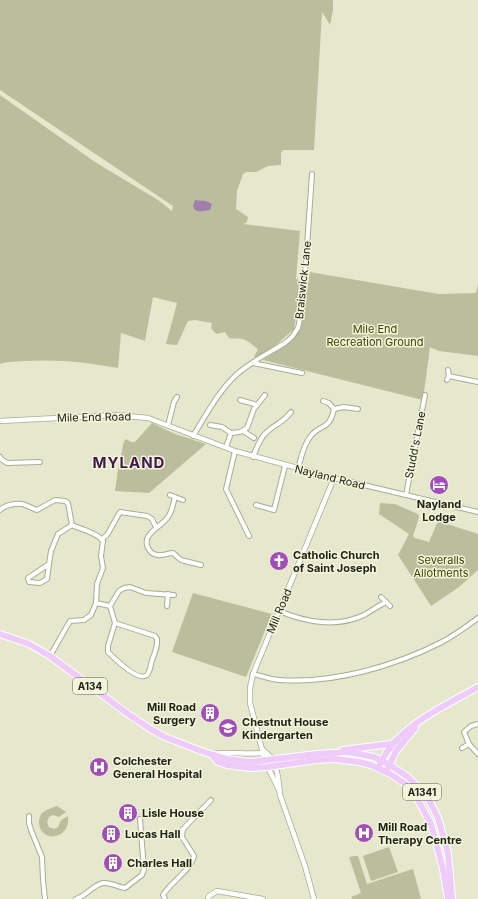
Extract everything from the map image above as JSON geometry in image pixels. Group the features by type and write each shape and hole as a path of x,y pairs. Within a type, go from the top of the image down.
{"main road":[{"name":"A134","path":"0,634 28,644 50,656 152,730 210,754 235,760 266,764 395,742"},
{"path":"378,768 386,751 411,727 478,687"},
{"path":"387,772 398,748 424,718"},
{"name":"A134","path":"334,752 360,754 374,757 382,761"},
{"name":"A134","path":"274,763 334,759 359,762 378,768"},
{"name":"A1341","path":"382,761 408,778 427,796 438,818 448,853 452,899"},
{"name":"A1341","path":"378,768 404,783 413,792 431,824 443,869 448,899"}],"street":[{"name":"Braiswick Lane","path":"193,436 202,419 236,375 292,337 298,328 303,304 312,174"},
{"path":"254,363 302,373"},
{"path":"446,380 449,376 448,370"},
{"path":"449,376 478,382"},
{"path":"210,425 222,427 234,434 243,431 247,428 257,405 260,404 266,395"},
{"name":"Studd's Lane","path":"406,495 425,395"},
{"path":"168,425 174,402 177,397"},
{"path":"240,400 257,405"},
{"path":"323,401 329,403 334,409"},
{"path":"334,409 344,407 358,409"},
{"path":"298,469 305,444 315,431 329,423 334,409"},
{"path":"253,457 266,432 285,420 291,412"},
{"name":"Mile End Road","path":"0,421 116,415 148,418 186,432"},
{"path":"243,431 254,438"},
{"name":"Nayland Road","path":"186,432 235,451 285,466 478,512"},
{"path":"226,447 231,433"},
{"path":"235,451 226,490 249,536"},
{"path":"0,457 7,462 40,462"},
{"path":"274,510 285,466"},
{"name":"Mill Road","path":"314,899 305,866 279,790 266,764 262,751 250,703 250,688 253,674 334,478"},
{"path":"170,495 183,500"},
{"path":"175,497 168,518 150,533 146,541 147,547 150,552 155,555 173,553 181,560 201,565"},
{"path":"0,510 9,505 19,504 24,504 37,510 55,500 61,500 68,503 72,524"},
{"path":"256,505 280,511"},
{"path":"102,539 107,535 120,512 147,516 152,519 156,527"},
{"path":"72,524 102,539"},
{"path":"49,564 28,578 29,582 40,583 47,579 49,576 51,551 58,534 72,524"},
{"path":"50,656 70,621 88,619 92,615 96,603 96,587 103,568 101,556 103,548 102,539"},
{"path":"115,623 155,636 157,639 155,652 147,675 142,677 136,676 114,659 108,652 108,646 115,623 110,606 119,591 124,588 130,587 146,593 174,595"},
{"path":"167,606 168,594"},
{"path":"381,598 390,606"},
{"path":"279,611 318,623 344,621 363,615 386,602"},
{"path":"96,603 110,606"},
{"path":"253,674 278,680 304,681 321,680 380,667 417,654 452,636 478,618"},
{"path":"478,724 471,726 464,732 470,744 478,754"},
{"path":"462,748 470,744"},
{"path":"210,754 251,754 262,751 274,763"},
{"name":"Mill Road","path":"274,763 278,777 279,790"},
{"path":"165,899 163,895 167,889 193,862 194,856 182,837 183,829 211,800"},
{"path":"29,816 31,830 42,857 45,899"},
{"path":"76,899 103,883 124,888 142,875 144,869 140,819"},
{"path":"208,899 209,896 217,891 263,899"}],"green space":[{"path":"0,0 333,0 330,25 322,12 314,150 283,150 281,153 281,165 268,166 256,172 246,172 243,174 237,191 236,209 248,217 247,222 243,224 300,231 296,279 302,281 294,329 277,344 257,358 254,357 258,349 247,341 243,339 229,338 225,332 216,334 211,328 212,323 195,320 188,321 177,345 166,344 177,303 153,297 145,341 121,333 118,368 83,363 37,360 0,364 0,95 95,162 158,200 172,211 173,206 0,90","holes":["195,200 203,201 200,211 194,209"]},
{"name":"Mile End Recreation Ground","path":"310,272 438,294 476,293 478,284 478,356 439,351 430,347 423,400 263,360 289,342 301,328"},
{"path":"152,423 175,434 206,444 149,493 115,491 124,441 126,439 131,442 135,442"},
{"name":"Severalls Allotments","path":"380,503 395,504 418,514 419,517 413,536 415,538 429,542 438,521 478,534 478,570 459,587 431,606 398,555 409,534 379,514"},
{"path":"193,593 272,614 246,677 172,652"},
{"path":"57,806 66,812 59,817 53,815 49,817 47,822 49,827 54,829 58,827 61,820 68,816 68,824 65,830 60,834 49,836 40,829 40,817 43,812"},
{"path":"389,847 398,872 371,881 363,856"},
{"path":"358,856 367,884 413,869 421,899 352,899 351,897 361,893 349,857"}],"shaded area":[{"path":"195,200 206,201 212,204 210,210 197,211 194,209 193,206"}],"place":[{"name":"Nayland Lodge","path":"439,485"},
{"name":"Catholic Church of Saint Joseph","path":"279,561"},
{"name":"Mill Road Surgery","path":"210,713"},
{"name":"Chestnut House Kindergarten","path":"228,728"},
{"name":"Colchester General Hospital","path":"99,767"},
{"name":"Lisle House","path":"128,813"},
{"name":"Mill Road Therapy Centre","path":"364,833"},
{"name":"Lucas Hall","path":"111,834"},
{"name":"Charles Hall","path":"113,863"}],"district":[{"name":"MYLAND","path":"129,463"}]}
